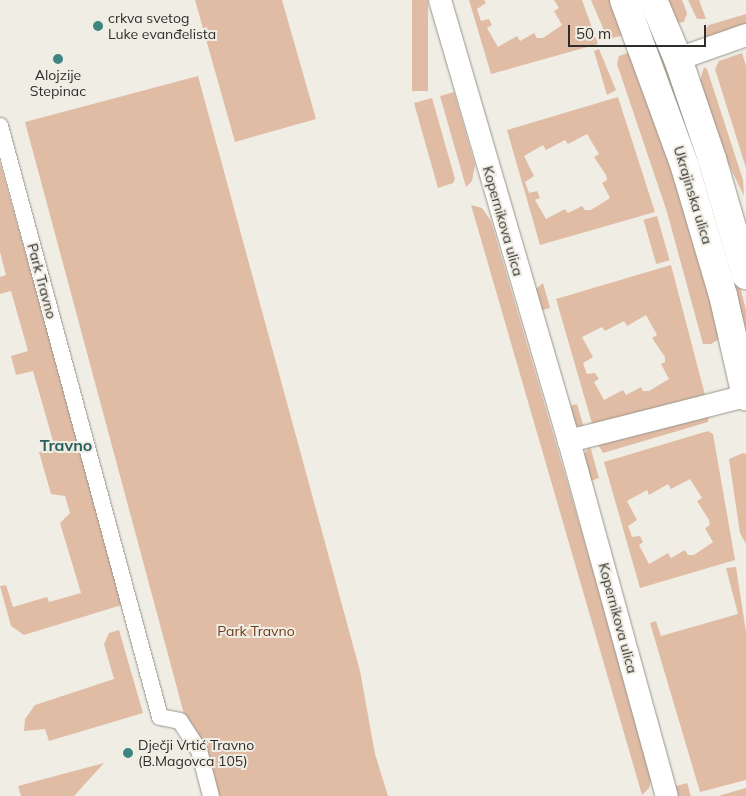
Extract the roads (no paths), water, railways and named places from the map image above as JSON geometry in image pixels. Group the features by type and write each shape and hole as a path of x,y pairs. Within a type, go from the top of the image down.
{"street":[{"name":"Kopernikova ulica","path":"440,0 568,441 666,796"},
{"name":"Ukrajinska ulica","path":"624,0 685,167 723,295 746,396"},
{"name":"Ukrajinska ulica","path":"653,0 678,59 746,275"},
{"path":"678,59 746,35"},
{"name":"Park Travno","path":"0,126 160,717 180,721 199,750 211,796"},
{"path":"568,441 746,396"}],"place":[{"name":"crkva svetog Luke evanđelista","path":"98,26"},
{"name":"Alojzije Stepinac","path":"58,59"},
{"name":"Dječji Vrtić Travno (B.Magovca 105)","path":"128,753"}],"district":[{"name":"Travno","path":"66,445"}]}
